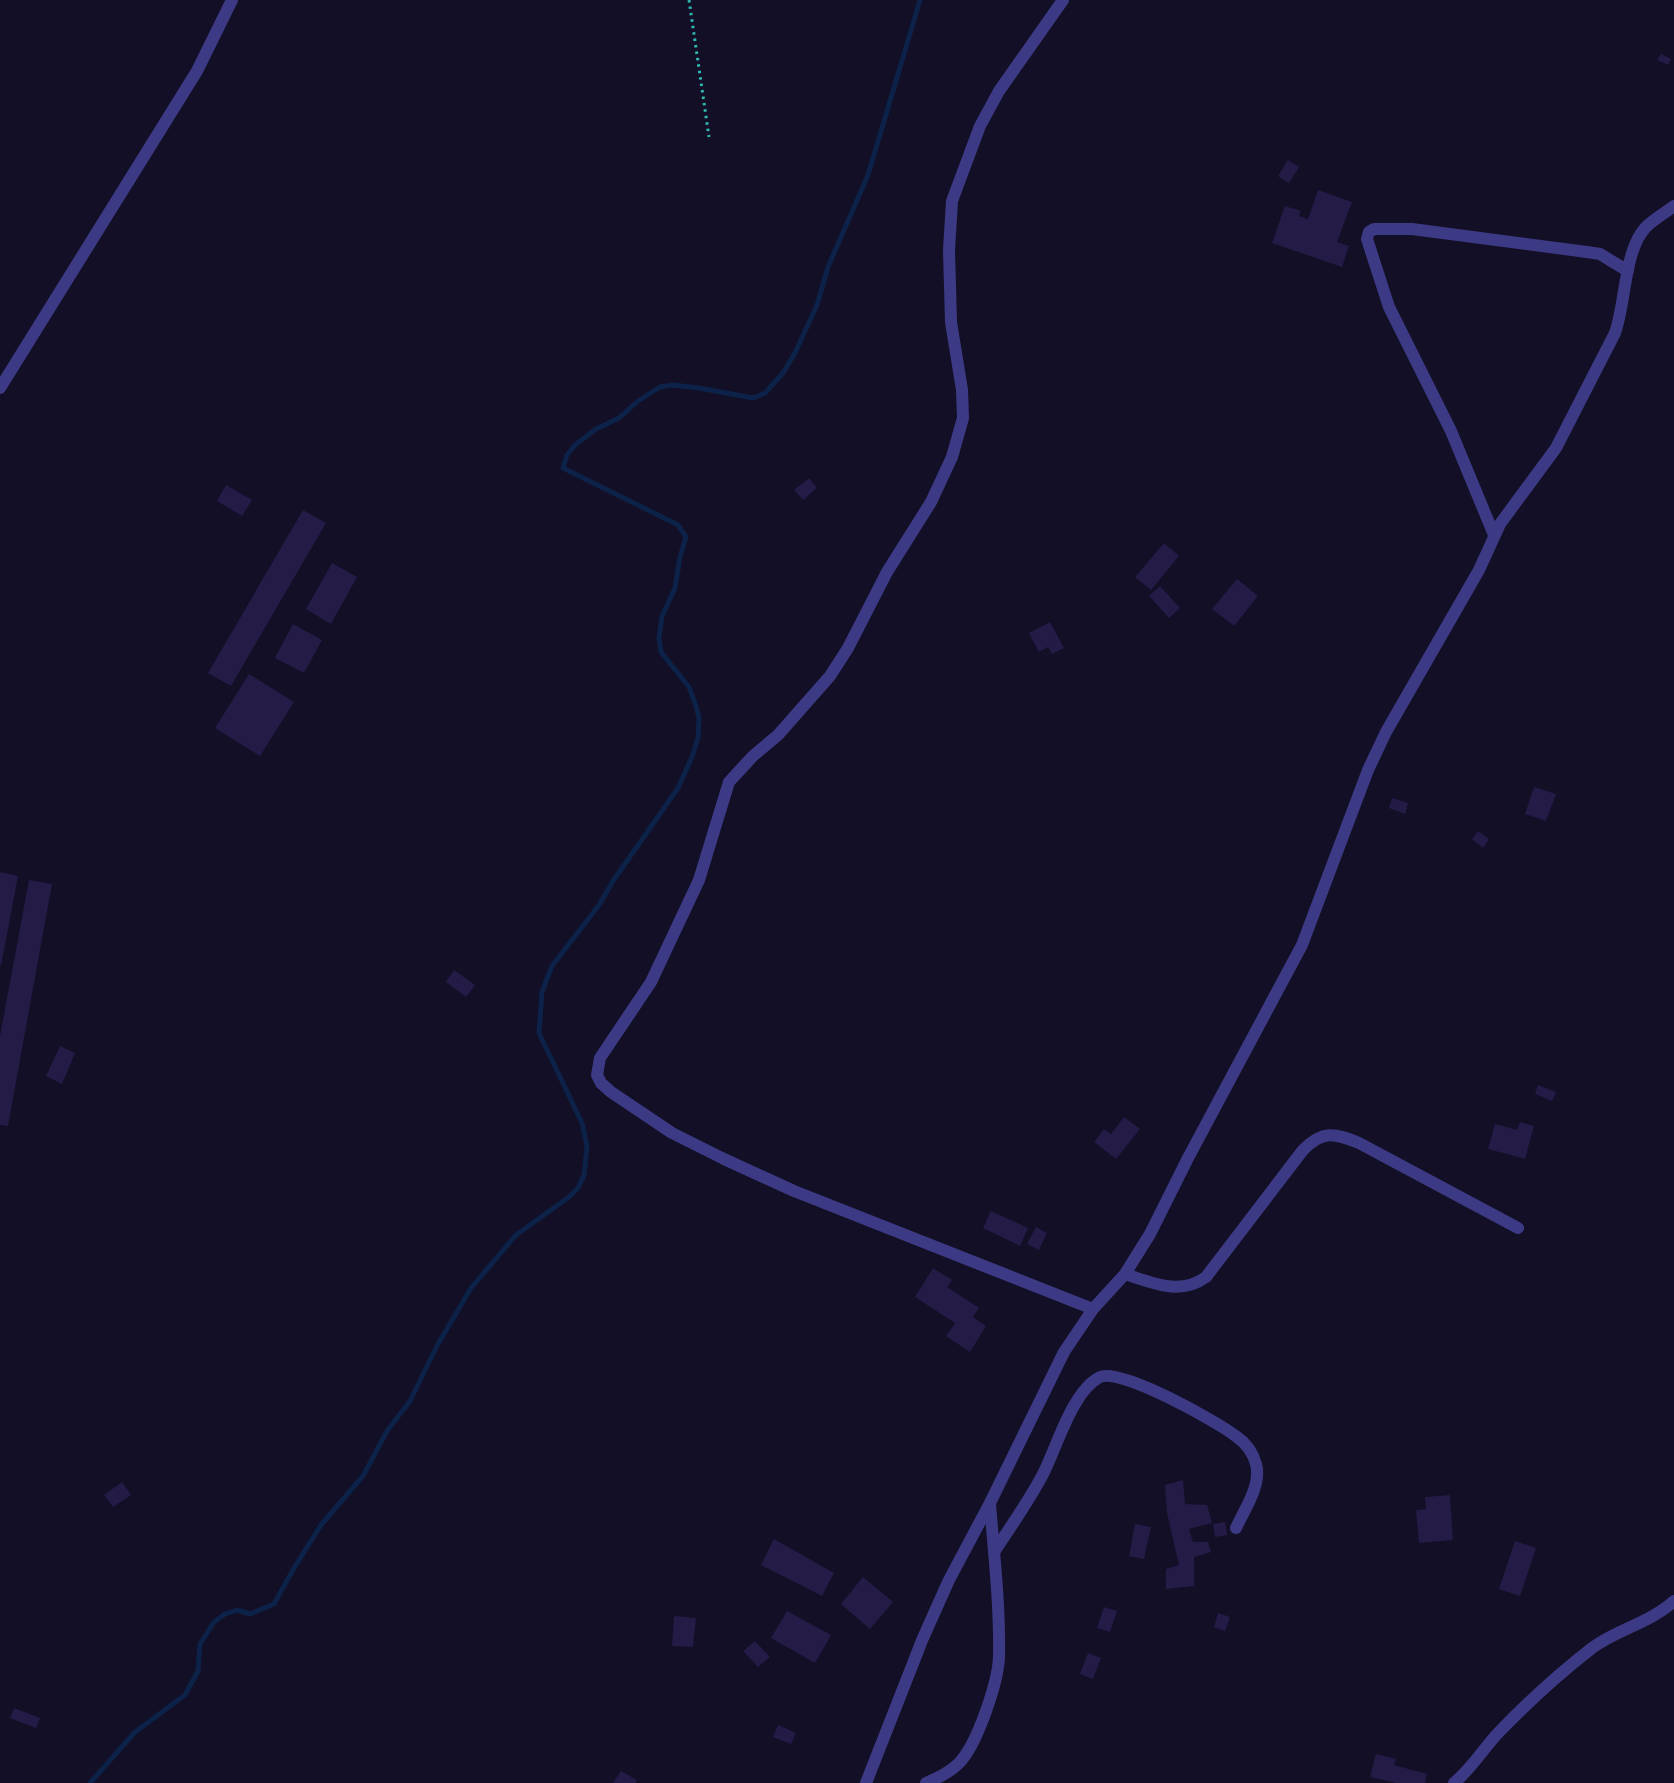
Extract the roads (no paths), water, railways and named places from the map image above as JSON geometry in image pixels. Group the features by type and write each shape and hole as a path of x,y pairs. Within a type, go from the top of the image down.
{"street":[{"path":"0,388 197,71 232,0"},
{"path":"1062,0 999,91 980,126 952,201 949,250 951,322 962,390 963,418 952,457 931,502 887,572 848,648 830,676 778,735 753,756 729,782 699,880 650,982 600,1058 597,1075 601,1083 611,1092 672,1133 724,1159 794,1191 1093,1309"},
{"path":"866,1782 948,1580 990,1503 1064,1352 1093,1309 1125,1274 1150,1234 1188,1158 1302,945 1368,770 1394,716 1479,570 1494,534 1556,448 1615,334 1622,315 1630,256 1636,241 1646,228 1674,206"},
{"path":"1494,534 1451,431 1389,307 1367,239 1370,232 1374,229 1412,229 1600,254 1628,271"},
{"path":"1125,1274 1176,1288 1197,1283 1206,1277 1302,1150 1313,1139 1329,1134 1342,1136 1359,1143 1518,1228"},
{"path":"994,1552 1043,1474 1057,1440 1080,1398 1090,1384 1102,1376 1117,1376 1136,1382 1218,1424 1238,1437 1250,1449 1257,1466 1257,1482 1236,1528"},
{"path":"926,1783 941,1777 960,1763 976,1735 992,1696 999,1659 990,1503"},
{"path":"1454,1783 1468,1771 1498,1733 1592,1649 1619,1631 1651,1619 1674,1601"}],"waterway":[{"path":"90,1783 135,1732 185,1695 198,1671 200,1644 214,1622 225,1614 237,1610 250,1614 274,1604 321,1525 363,1476 387,1431 410,1401 438,1344 471,1288 516,1235 569,1197 578,1188 584,1175 587,1146 582,1123 539,1033 542,992 552,966 599,905 613,881 678,788 698,738 699,718 689,687 661,652 659,638 662,616 675,588 680,557 686,537 678,525 563,468 567,455 575,445 596,429 619,418 638,401 660,387 673,385 699,388 753,398 765,393 783,373 795,353 817,305 828,267 868,175 920,0"}]}
